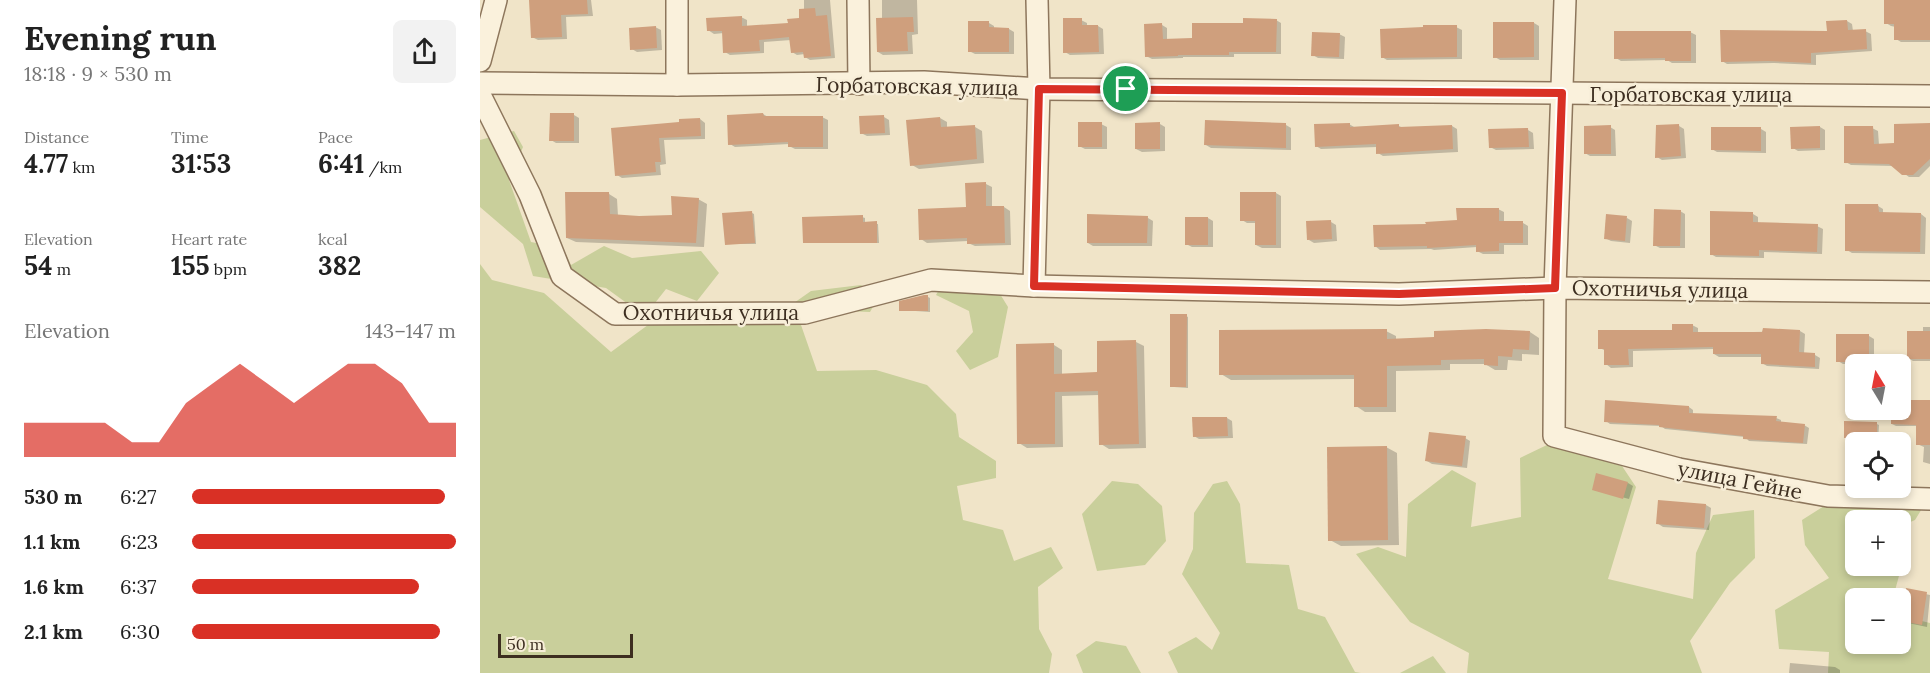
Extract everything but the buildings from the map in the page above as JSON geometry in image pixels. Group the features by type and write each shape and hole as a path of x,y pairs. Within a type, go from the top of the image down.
{"street":[{"path":"480,61 496,0"},
{"path":"677,0 677,84"},
{"path":"858,0 859,84"},
{"path":"1034,286 1039,89 1037,0"},
{"path":"1555,288 1565,0"},
{"name":"Горбатовская улица","path":"480,83 859,84 924,82 1039,89 1930,96"},
{"name":"Охотничья улица","path":"480,95 530,195 562,276 615,314 805,313 931,280 1034,286 1399,294 1555,288 1930,292"},
{"name":"улица Гейне","path":"1555,288 1554,436 1679,469 1828,496 1930,499"}],"green space":[{"path":"514,131 523,147 509,180 531,242 563,248 571,265 604,246 632,258 701,251 719,273 697,301 666,289 655,303 628,304 606,288 533,276 523,244 480,207 480,140"},
{"path":"480,264 492,280 544,293 611,352 652,322 771,319 811,291 861,285 879,296 870,312 819,310 801,325 817,371 876,370 927,385 956,414 959,437 996,461 996,478 957,486 963,520 1003,530 1014,561 1051,547 1063,568 1038,587 1039,629 1052,654 1049,673 480,673"},
{"path":"950,271 989,276 1008,307 998,357 970,370 956,351 973,332 969,311 936,295"},
{"path":"1549,444 1622,466 1636,487 1608,579 1693,599 1696,553 1713,515 1754,510 1755,558 1730,583 1690,641 1702,673 1467,673 1469,653 1410,622 1356,554 1378,547 1406,557 1408,504 1452,470 1476,483 1471,527 1521,517 1520,458"},
{"path":"1112,481 1138,484 1162,506 1166,541 1145,565 1097,571 1082,514"},
{"path":"1227,481 1240,504 1246,563 1289,565 1298,609 1325,617 1355,672 1361,673 1178,673 1168,652 1196,637 1212,650 1220,633 1182,574 1193,549 1194,513 1213,484"},
{"path":"1843,494 1845,498 1868,498 1923,507 1915,520 1911,522 1911,510 1845,510 1845,576 1899,576 1896,588 1845,588 1845,654 1911,654 1911,618 1930,623 1930,673 1828,673 1829,652 1779,649 1775,610 1829,578 1805,545 1802,520"},
{"path":"1096,641 1126,646 1141,673 1083,673 1076,655"},
{"path":"1433,656 1446,673 1400,673"}],"route":[{"path":"1039,89 1126,89 1562,93 1555,288 1399,294 1034,286 1039,89"}]}
